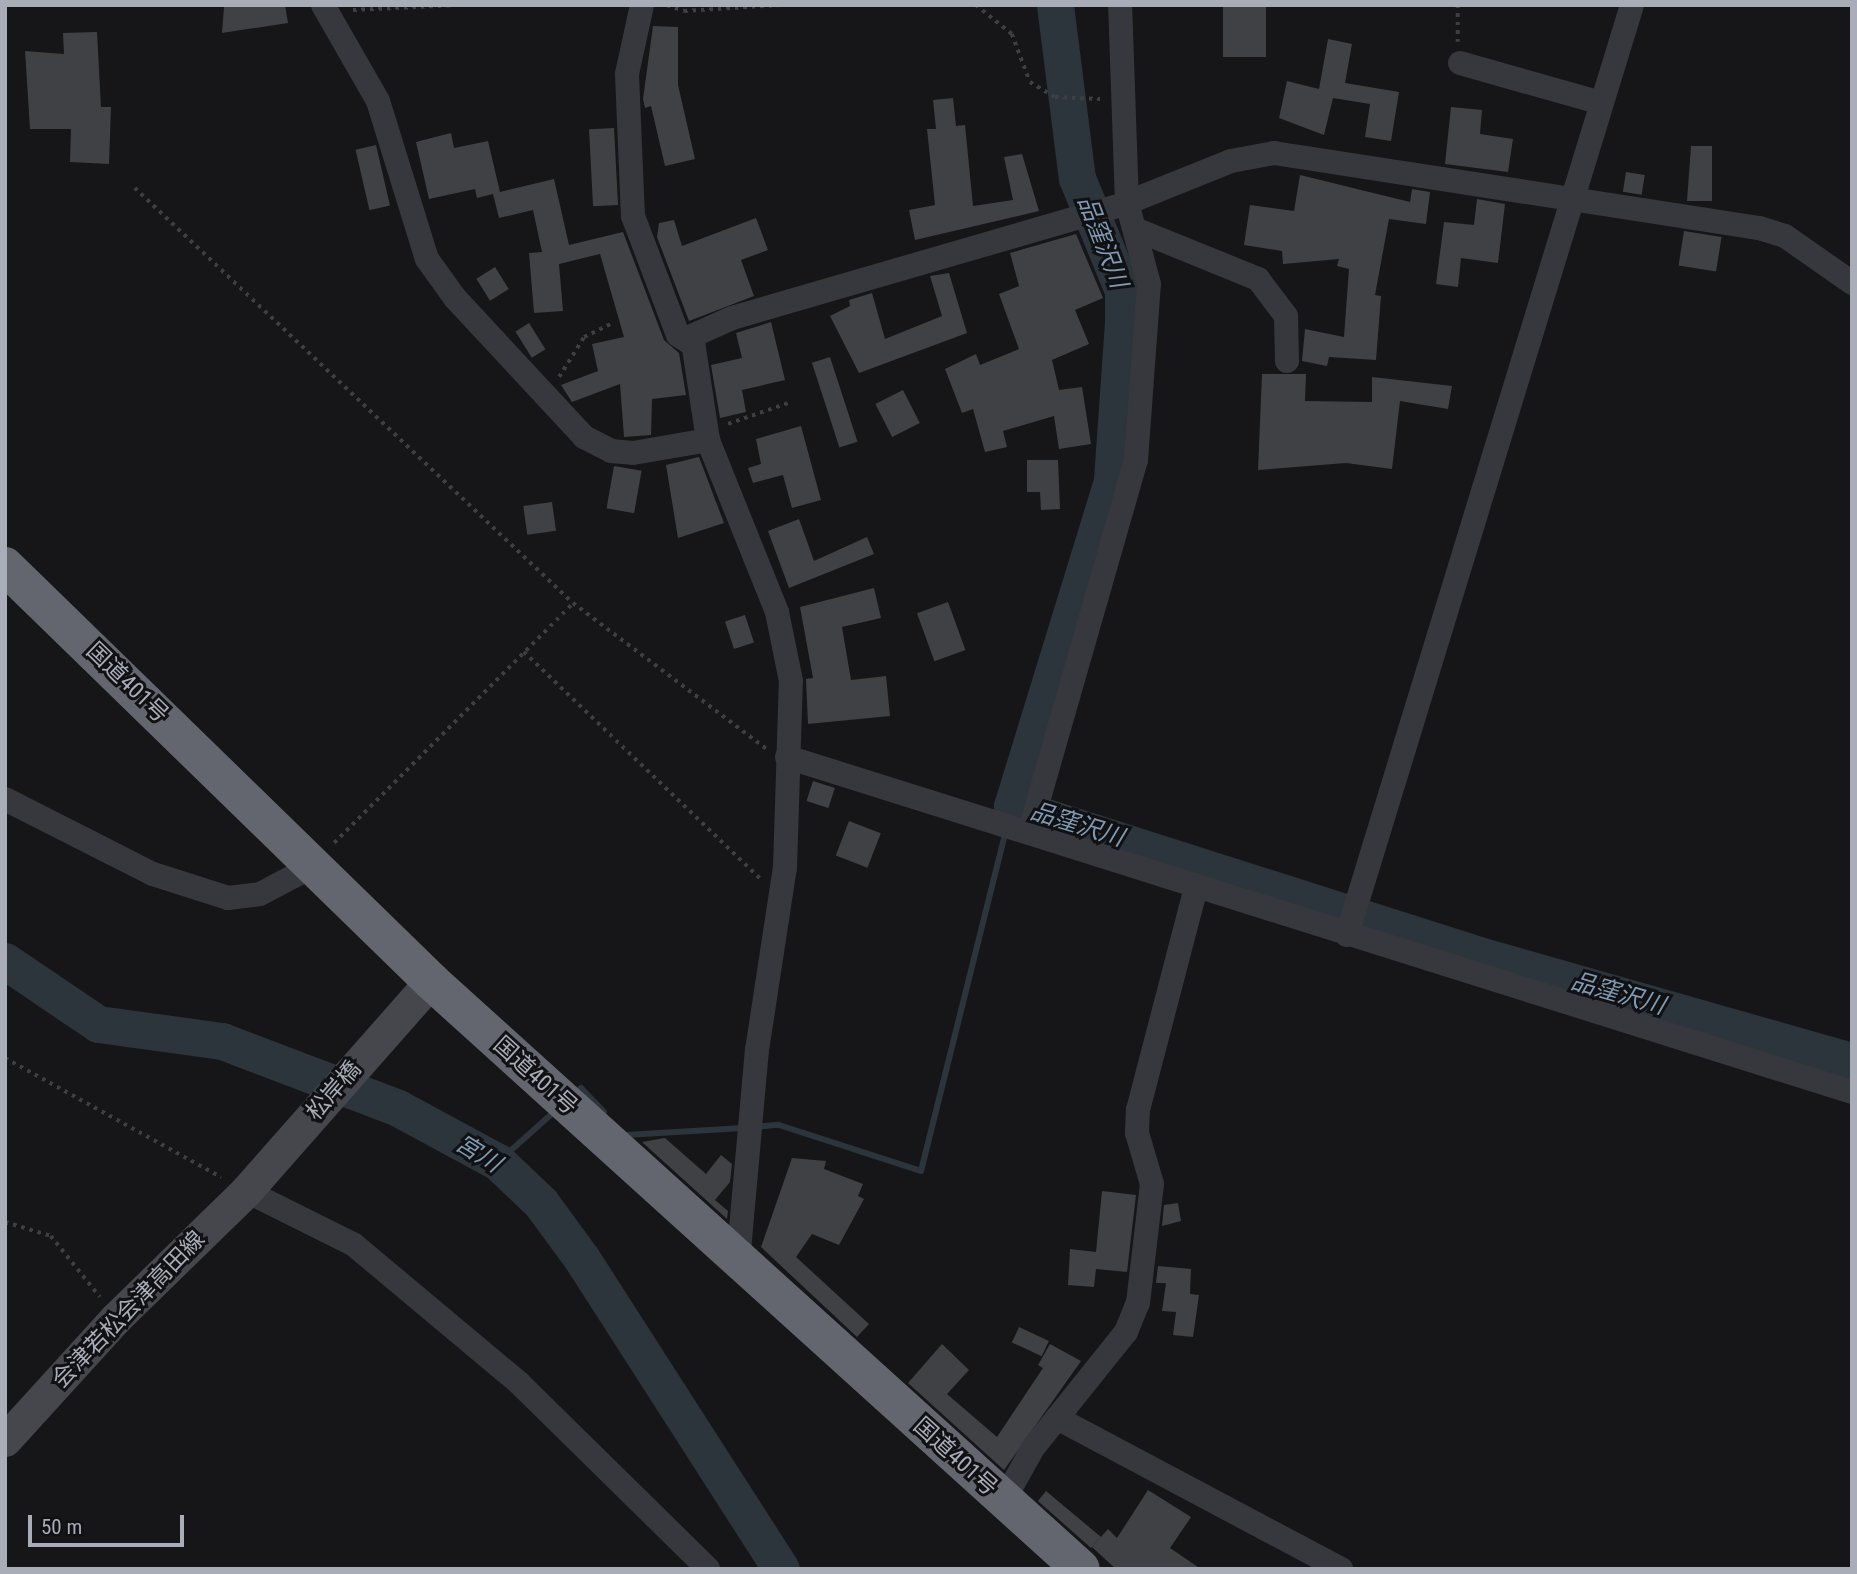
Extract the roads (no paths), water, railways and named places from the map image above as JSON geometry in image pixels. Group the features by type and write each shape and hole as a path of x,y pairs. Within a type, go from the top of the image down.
{"highway":[{"name":"国道401号","path":"5,566 326,854 423,991 738,1262 1082,1569"}],"main road":[{"name":"松岸橋","path":"250,1186 423,991"},
{"name":"会津若松会津高田線","path":"5,1440 116,1318 250,1186"}],"street":[{"path":"642,5 627,74 633,216 678,335 691,343"},
{"path":"1028,834 1131,492 1149,284 1127,203 1120,5"},
{"path":"1348,935 1632,5"},
{"path":"325,8 378,101 427,259 455,298 547,390 584,437 611,452 707,434"},
{"path":"1460,63 1601,103"},
{"path":"738,1262 757,1050 782,889 790,681 777,612 707,434 692,336 732,318 1127,203 1231,161 1274,153 1570,202 1759,228 1785,236 1852,283"},
{"path":"1136,229 1258,279 1286,316 1287,361"},
{"path":"787,757 1852,1092"},
{"path":"5,799 153,874 228,898 260,894 326,854"},
{"path":"1004,1500 1056,1418 1126,1332 1138,1303 1152,1184 1137,1133 1138,1110 1196,887"},
{"path":"250,1186 353,1244 519,1383 708,1569"},
{"path":"1056,1418 1341,1569"}],"waterway":[{"name":"品窪沢川","path":"1055,5 1077,178 1123,291 1123,322 1112,481 1012,806 1479,955 1852,1061"},
{"path":"1009,821 1012,806"},
{"path":"754,1127 779,1125 921,1171 1006,831"},
{"name":"宮川","path":"5,961 98,1024 222,1041 398,1108 498,1162 541,1203 582,1259 781,1569"},
{"path":"575,1093 581,1088 604,1112"},
{"path":"498,1162 556,1110"},
{"path":"626,1135 743,1128"}]}
